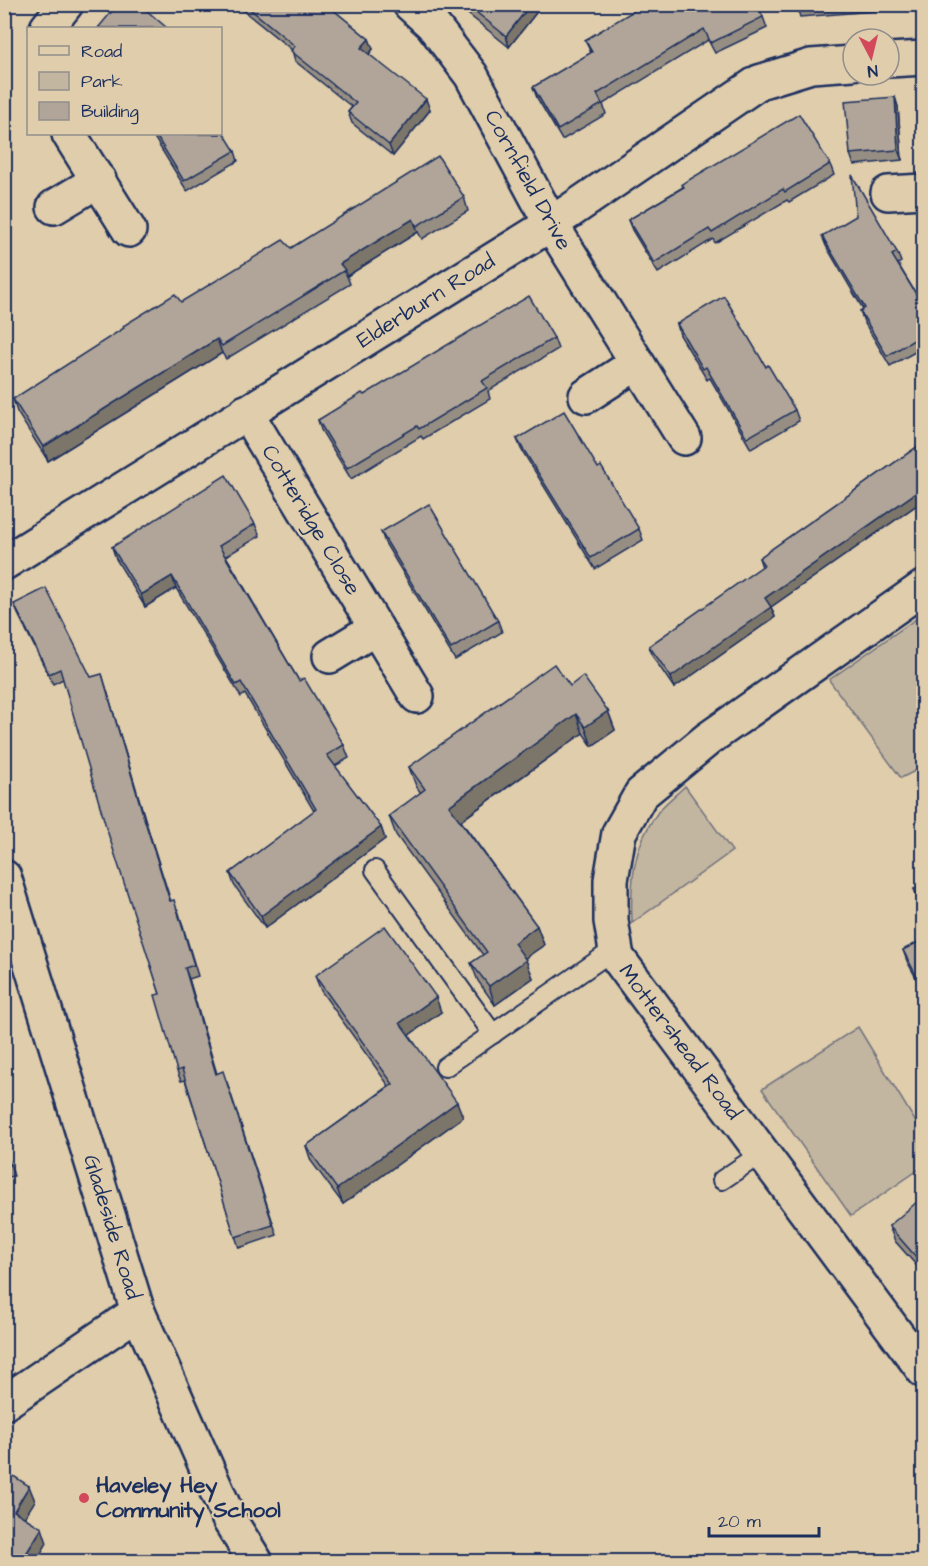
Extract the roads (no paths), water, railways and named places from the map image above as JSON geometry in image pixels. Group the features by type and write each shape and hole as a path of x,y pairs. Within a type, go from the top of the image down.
{"street":[{"path":"48,27 66,4"},
{"name":"Cornfield Drive","path":"410,4 432,24 471,75 550,224 684,438"},
{"path":"901,59 924,58"},
{"name":"Elderburn Road","path":"4,563 550,224 759,82 811,66 841,64"},
{"path":"70,135 129,230"},
{"path":"54,207 99,180"},
{"path":"888,193 924,191"},
{"path":"586,396 637,363"},
{"name":"Cotteridge Close","path":"246,412 417,696"},
{"name":"Mottershead Road","path":"924,587 708,739 642,794 619,832 611,880 611,921 617,957 924,1371"},
{"path":"330,656 376,628"},
{"name":"Gladeside Road","path":"4,877 138,1312 230,1521 256,1562"},
{"path":"4,1403 138,1312"}],"lane":[{"path":"375,870 493,1034"},
{"path":"445,1067 616,948"},
{"path":"722,1180 762,1153"}],"place":[{"name":"Haveley Hey Community School","path":"84,1498"}]}
